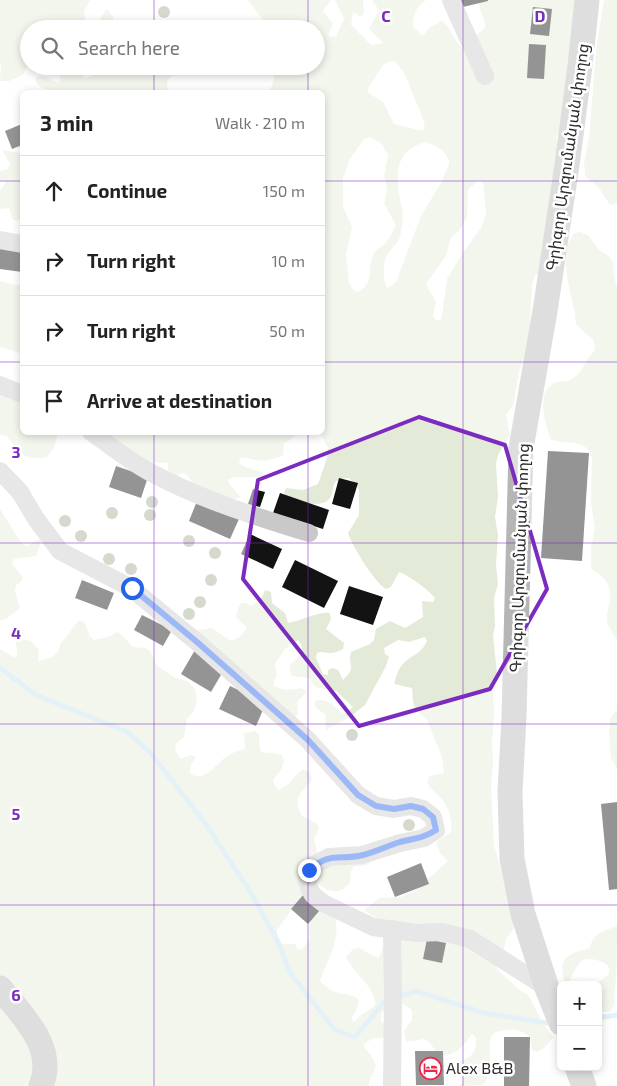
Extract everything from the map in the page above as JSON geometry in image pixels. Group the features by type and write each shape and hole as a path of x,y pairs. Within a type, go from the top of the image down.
{"street":[{"path":"451,0 485,76"},
{"name":"Գրիգոր Արզումանյան փողոց","path":"557,1013 523,914 512,859 510,792 514,717 521,448 546,310 567,165 587,0"},
{"path":"0,240 20,244"},
{"path":"0,386 20,393"},
{"path":"95,435 146,470 173,483 204,497 309,533"},
{"path":"0,471 20,492 36,519 60,551 132,588 197,642 308,740 358,795 376,806 394,809 411,806 423,809 433,817 436,830 424,838 400,842 362,856 329,857 316,864 309,870 307,878 308,888 313,895 323,903 373,927 416,933 442,932 470,939 547,988"},
{"path":"392,929 392,1086"},
{"path":"0,988 32,1029 43,1047 46,1076 41,1086"},
{"path":"579,1071 584,1086"}],"highlighted area":[{"path":"419,417 505,445 547,589 490,689 359,726 243,579 258,480"}],"green space":[{"path":"0,0 90,0 84,11 85,20 20,20 20,75 23,75 9,81 0,81"},
{"path":"248,0 331,0 323,11 333,24 328,36 336,37 344,19 335,0 363,0 364,13 361,17 353,12 351,25 371,45 384,43 369,29 379,10 372,0 426,0 416,11 413,27 423,36 429,28 442,21 449,28 458,44 466,50 473,38 485,28 479,6 480,0 578,0 562,131 556,138 558,143 543,272 535,275 532,285 529,347 520,368 513,406 506,414 510,435 498,455 496,464 498,497 495,517 498,535 496,564 498,584 494,598 495,626 493,635 497,673 493,693 493,764 491,787 494,845 514,928 506,939 502,958 496,966 517,988 528,995 544,1025 554,1037 544,1048 536,1052 532,1050 530,1037 518,1030 494,1033 490,1044 489,1071 483,1085 459,1086 463,1078 452,1069 472,1054 476,1045 476,1037 472,1034 458,1050 445,1056 439,1056 430,1043 425,1040 406,1041 404,1031 412,1020 412,1010 400,1002 381,1013 381,1022 385,1024 386,1037 372,1039 365,1043 364,1047 373,1058 376,1066 369,1086 0,1086 0,649 15,658 17,654 16,642 20,639 31,641 39,650 38,661 56,654 61,642 78,621 84,621 90,637 94,640 108,637 117,632 133,647 145,648 150,651 157,666 176,678 187,681 195,689 197,699 194,711 187,719 184,737 176,744 175,750 181,759 191,755 196,757 190,767 190,773 200,776 211,771 225,757 245,749 244,733 255,731 259,734 260,751 282,755 283,765 273,780 278,790 286,786 303,769 309,772 311,782 299,797 298,805 302,816 317,824 319,829 314,839 318,856 374,858 366,865 354,866 351,871 350,883 340,890 331,891 326,889 313,879 277,930 278,942 295,944 297,949 302,950 310,938 311,917 317,908 335,918 335,942 320,981 333,991 356,997 359,1002 355,1013 351,1017 354,1022 362,1014 375,1006 375,999 369,987 346,957 353,949 359,948 379,957 386,935 381,922 364,910 379,898 401,897 416,890 448,861 440,853 436,843 451,832 449,813 443,800 431,789 427,782 430,776 444,773 442,757 427,720 415,707 412,688 394,684 401,666 425,646 427,641 425,637 409,642 398,640 384,648 385,654 389,657 365,705 350,717 326,730 325,714 316,708 314,704 317,700 328,702 345,714 353,707 336,691 315,687 309,678 292,676 289,666 302,651 298,640 285,649 275,664 277,675 274,680 274,686 277,688 288,690 301,688 307,691 298,701 298,714 294,718 198,636 198,630 212,628 231,641 240,637 247,628 236,617 238,608 241,603 251,606 256,603 265,590 271,592 272,603 285,613 288,623 321,613 330,613 331,619 326,629 344,643 343,649 332,653 317,653 316,658 323,674 328,675 328,670 333,668 338,670 343,680 351,669 351,652 370,644 374,640 376,629 390,621 405,628 423,617 422,601 433,602 435,598 424,587 403,573 399,572 391,587 386,589 370,572 348,533 359,515 359,491 349,478 337,481 332,494 323,503 312,504 302,502 288,498 284,493 286,488 303,490 318,484 327,458 328,448 321,435 325,435 325,90 270,90 274,75 325,75 325,20 263,20","holes":["391,61 396,62 404,73 425,125 423,131 394,124 383,102 367,90 383,65","369,137 381,143 388,155 384,176 387,190 384,204 396,225 386,243 375,252 367,285 357,292 353,290 349,282 346,255 352,227 343,207 343,179 350,159 364,139","426,142 443,151 449,160 449,164 441,183 421,216 396,282 388,288 384,277 385,262 387,255 399,239 403,220 398,184 399,168 404,155 410,149","478,181 483,182 486,214 481,228 447,279 442,316 440,320 436,320 433,316 436,302 426,284 446,256 451,237 459,231 467,218 468,189"]},
{"path":"604,0 617,0 617,203 610,205 599,188 585,176 584,163 589,138 596,51"},
{"path":"107,9 114,20 100,20"},
{"path":"59,75 84,75 83,78 93,75 175,75 168,80 168,90 50,90 38,85 35,79 44,76 59,83 61,80"},
{"path":"2,150 19,153 20,155 20,219 17,221 12,219 9,208 0,209 0,191 6,182 0,180 0,171 8,169 10,164"},
{"path":"580,232 589,236 598,249 610,257 613,262 617,287 617,639 607,622 610,599 608,584 605,579 591,569 591,546 595,528 591,503 592,458 586,447 551,439 543,407 546,391 558,382 570,380 576,376 595,348 591,338 576,323 566,270 567,250 570,241 575,233"},
{"path":"0,281 20,284 20,353 0,348"},
{"path":"0,391 20,403 20,435 57,435 54,448 47,457 33,458 27,457 19,451 7,436 0,435"},
{"path":"108,435 296,435 284,443 283,455 264,461 240,458 239,463 242,465 265,474 256,477 237,477 228,480 241,497 235,499 211,494 196,485 187,475 182,473 171,479 168,474 168,463 146,462"},
{"path":"0,509 22,544 27,546 36,540 42,539 36,556 14,559 12,564 23,577 21,582 16,585 15,591 20,608 6,619 0,621"},
{"path":"617,711 617,769 611,758 609,734 610,719"},
{"path":"617,926 617,966 614,1004 610,1012 602,1012 602,981 600,981 609,974 608,966 596,960 588,959 582,961 569,981 564,981 562,967 563,962 569,955 590,948 594,939 600,933"}],"building":[{"path":"461,0 488,0 488,1 463,7"},
{"path":"533,7 552,9 549,36 530,34"},
{"path":"529,44 546,45 544,79 527,78"},
{"path":"20,125 20,146 12,149 5,131"},
{"path":"0,246 20,250 20,272 0,269"},
{"path":"548,451 589,453 582,561 541,558"},
{"path":"116,466 148,477 141,498 109,487"},
{"path":"339,478 358,483 350,509 332,504"},
{"path":"253,489 265,492 260,507 248,504"},
{"path":"280,493 329,510 323,529 273,513"},
{"path":"197,501 239,519 230,539 189,521"},
{"path":"250,534 282,549 273,569 241,554"},
{"path":"295,560 338,581 324,608 282,587"},
{"path":"82,580 114,593 107,610 75,598"},
{"path":"349,586 383,597 373,625 340,614"},
{"path":"142,615 172,630 163,646 134,630"},
{"path":"195,650 225,668 211,692 181,674"},
{"path":"230,686 266,703 256,726 219,709"},
{"path":"617,802 617,889 609,890 601,804"},
{"path":"421,863 429,884 395,897 387,877"},
{"path":"303,895 320,910 308,924 291,909"},
{"path":"427,939 446,943 442,963 423,959"},
{"path":"504,1037 530,1037 529,1086 504,1086"},
{"path":"415,1051 443,1051 444,1085 416,1085"}],"waterway":[{"path":"0,668 36,695 127,732 149,751 205,823 251,893 278,942 290,973 335,1030 355,1037 385,1001 416,991 484,1013 547,1023"},
{"path":"602,1017 617,1015"}],"place":[{"name":"Alex B&B","path":"430,1068"}],"route":[{"path":"132,588 197,642 308,740 358,795 376,806 394,809 411,806 423,809 433,817 436,830 424,838 400,842 362,856 329,857 309,870"}]}
